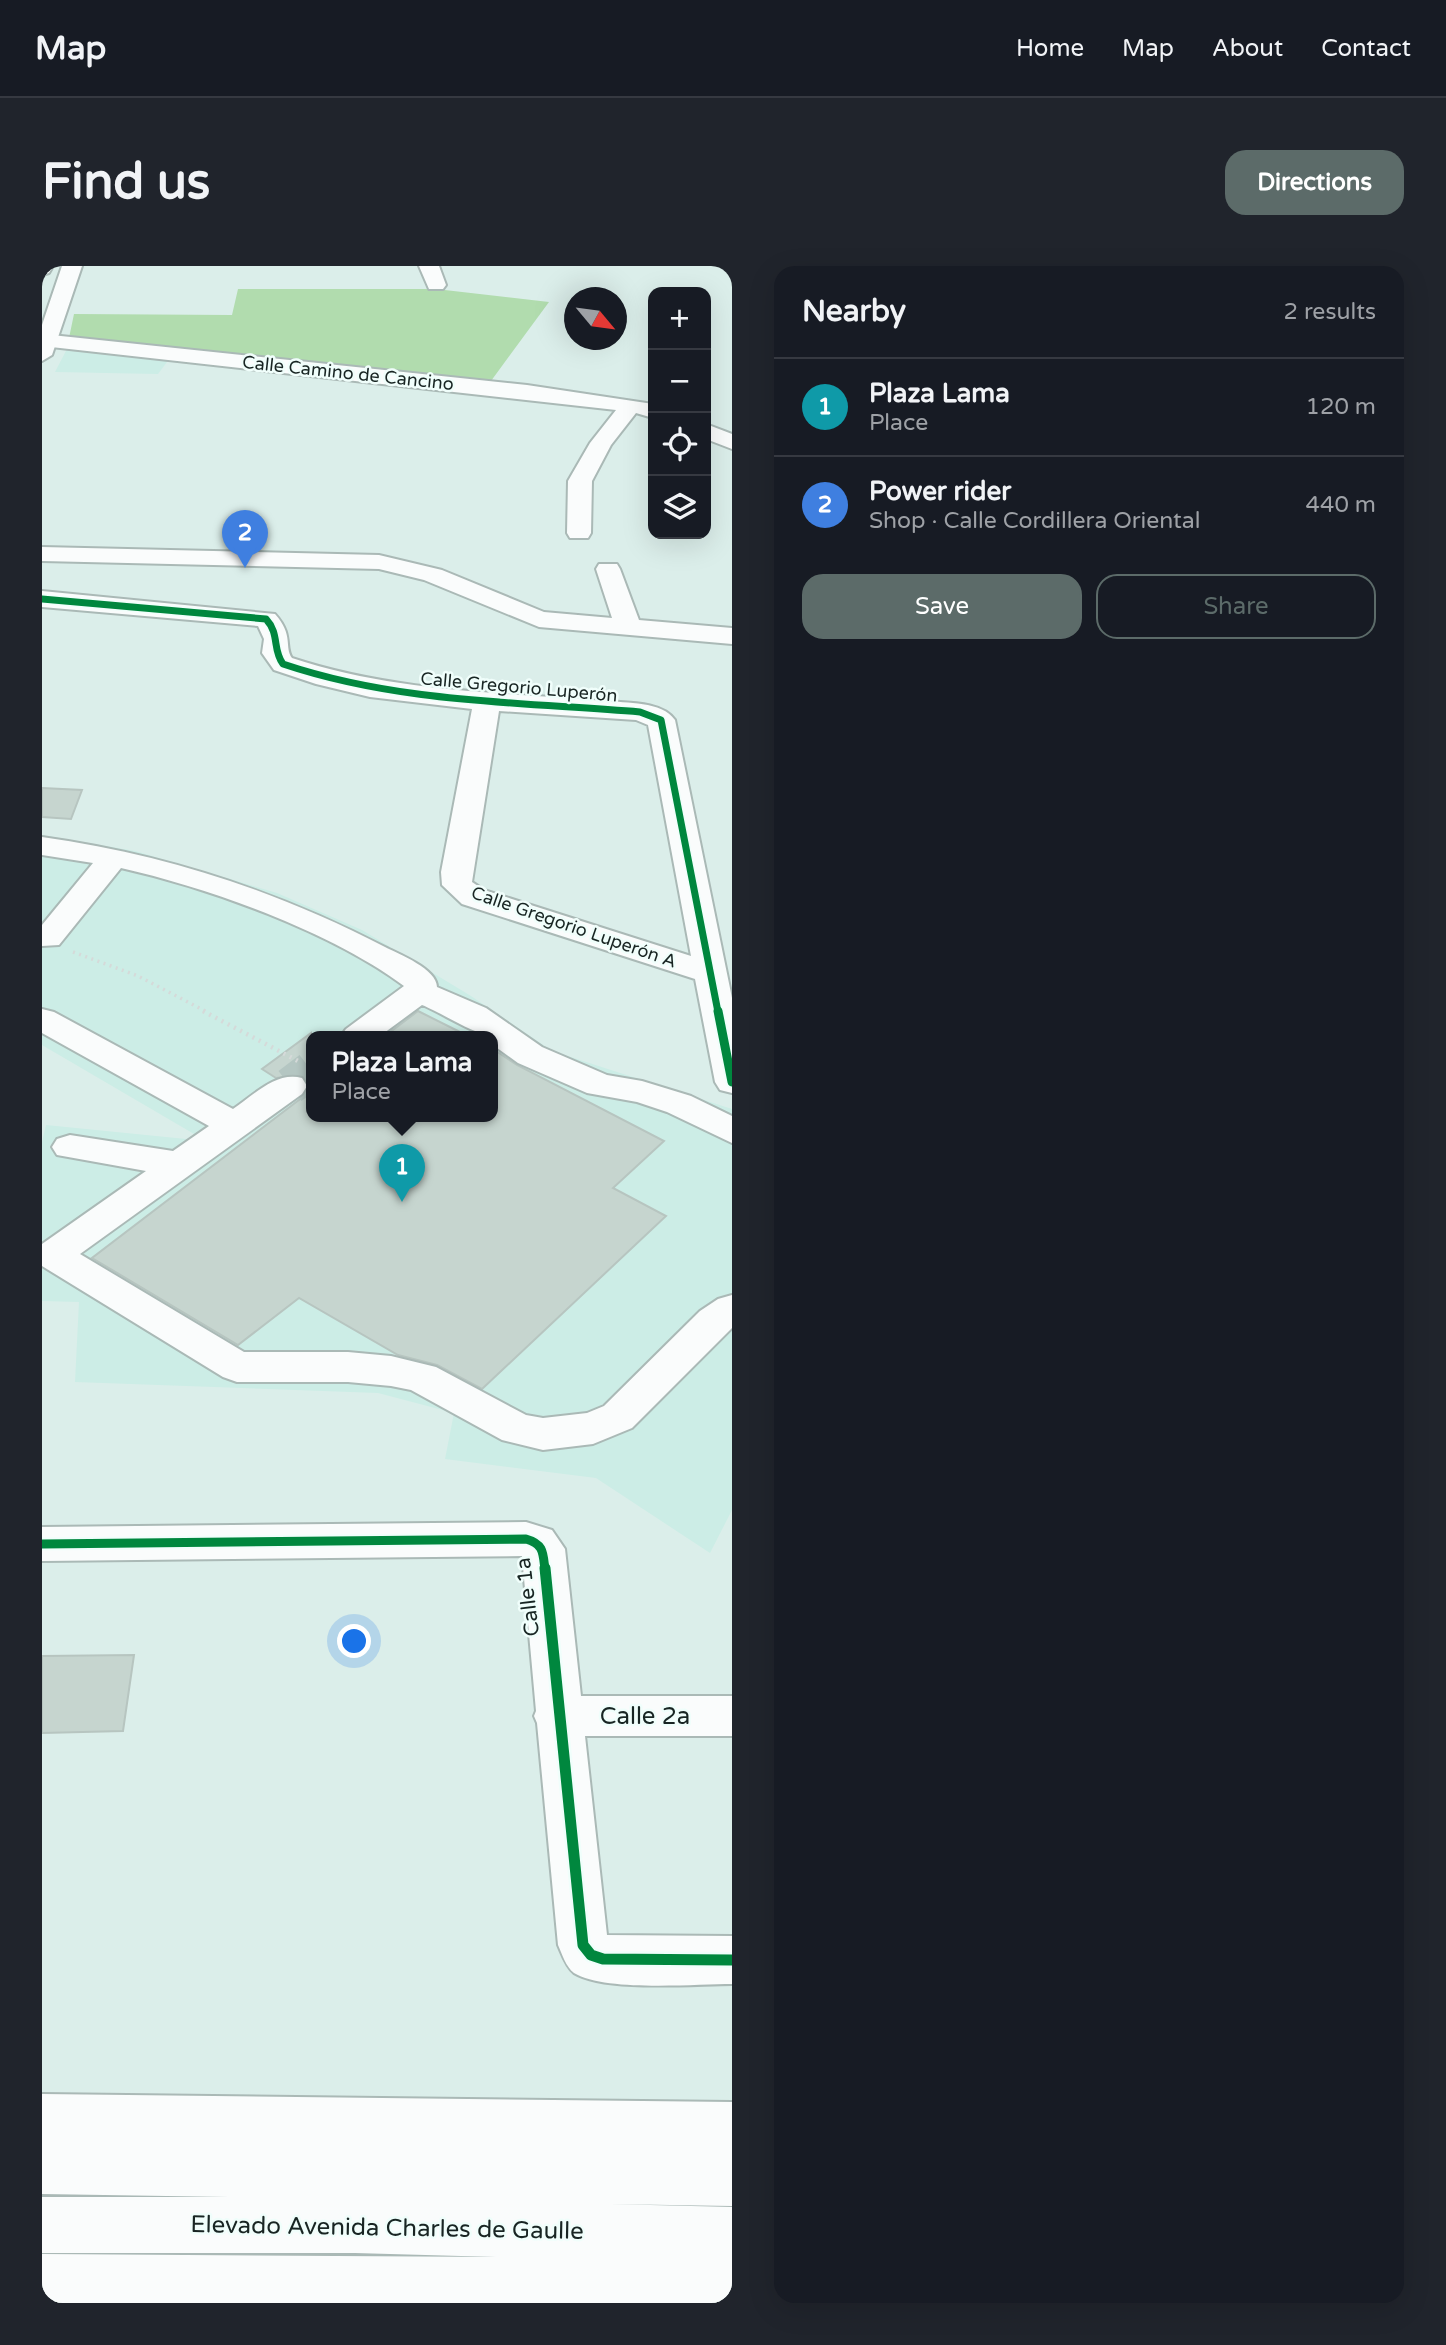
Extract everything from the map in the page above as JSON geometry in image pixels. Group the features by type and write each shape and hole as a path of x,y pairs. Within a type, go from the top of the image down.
{"street":[{"path":"44,345 72,266 79,266"},
{"path":"429,266 436,285"},
{"name":"Calle Camino de Cancino","path":"44,345 642,408"},
{"path":"579,533 580,481 601,443 642,408"},
{"path":"711,433 732,442"},
{"path":"42,554 379,562 433,575 539,619 732,636"},
{"path":"608,569 628,627"},
{"name":"Calle Gregorio Luperón","path":"42,598 266,619 275,628 278,640 275,653 283,664 368,688 487,703 632,712 661,720 708,972 732,1082"},
{"name":"Calle Gregorio Luperón A","path":"487,703 456,872 457,886 473,897 708,972"},
{"path":"42,846 114,858 192,876 271,904 340,936 422,984 419,991 366,1031"},
{"path":"56,944 114,858"},
{"path":"419,991 474,1014 497,1031"},
{"path":"42,1019 234,1125"},
{"path":"498,1032 530,1055 599,1086 642,1092 679,1104 732,1131"},
{"path":"296,1074 234,1125 53,1255 237,1367 348,1367 391,1371 422,1378 517,1429 556,1434 593,1428 618,1417 714,1321 732,1309"},
{"path":"70,1147 181,1164"},
{"name":"Calle 1a","path":"42,1544 526,1539 537,1542 543,1549 557,1716 583,1945 592,1955 603,1959 732,1960"},
{"name":"Calle 2a","path":"557,1716 732,1716"},
{"path":"42,2121 732,2129"},
{"path":"42,2166 732,2178"},
{"name":"Elevado Avenida Charles de Gaulle","path":"42,2225 355,2225 732,2235"},
{"path":"42,2283 732,2287"}],"path":[{"path":"56,944 138,976 296,1074"}],"shaded area":[{"path":"68,347 170,358 158,374 55,372"},
{"path":"42,835 135,851 277,893 362,930 471,996 552,1051 732,1109 732,1510 710,1553 596,1478 445,1459 454,1413 378,1393 75,1382 79,1302 42,1301 42,1142 46,1125 206,1141 42,1045"}],"green space":[{"path":"238,289 436,289 549,302 491,381 69,338 74,314 232,315"}],"building":[{"path":"42,788 82,790 71,819 42,817"},
{"path":"418,1011 458,1031 392,1031"},
{"path":"306,1037 306,1081 302,1075 276,1078 262,1069"},
{"path":"498,1052 517,1065 664,1141 613,1188 666,1216 482,1389 437,1365 398,1355 299,1298 238,1345 92,1258 304,1096 306,1092 306,1122 498,1122"},
{"path":"134,1655 123,1731 42,1733 42,1656"}],"tunnel":[{"path":"290,1086 306,1074"}],"cycle path":[{"path":"42,599 266,619 275,631 275,653 283,664 370,688 459,700 640,712 661,720 732,1082"},
{"path":"42,1544 526,1539 537,1542 543,1549 583,1945 591,1955 603,1959 732,1960"}],"place":[{"name":"Power rider","path":"245,568"},
{"name":"Plaza Lama","path":"402,1202"}]}
